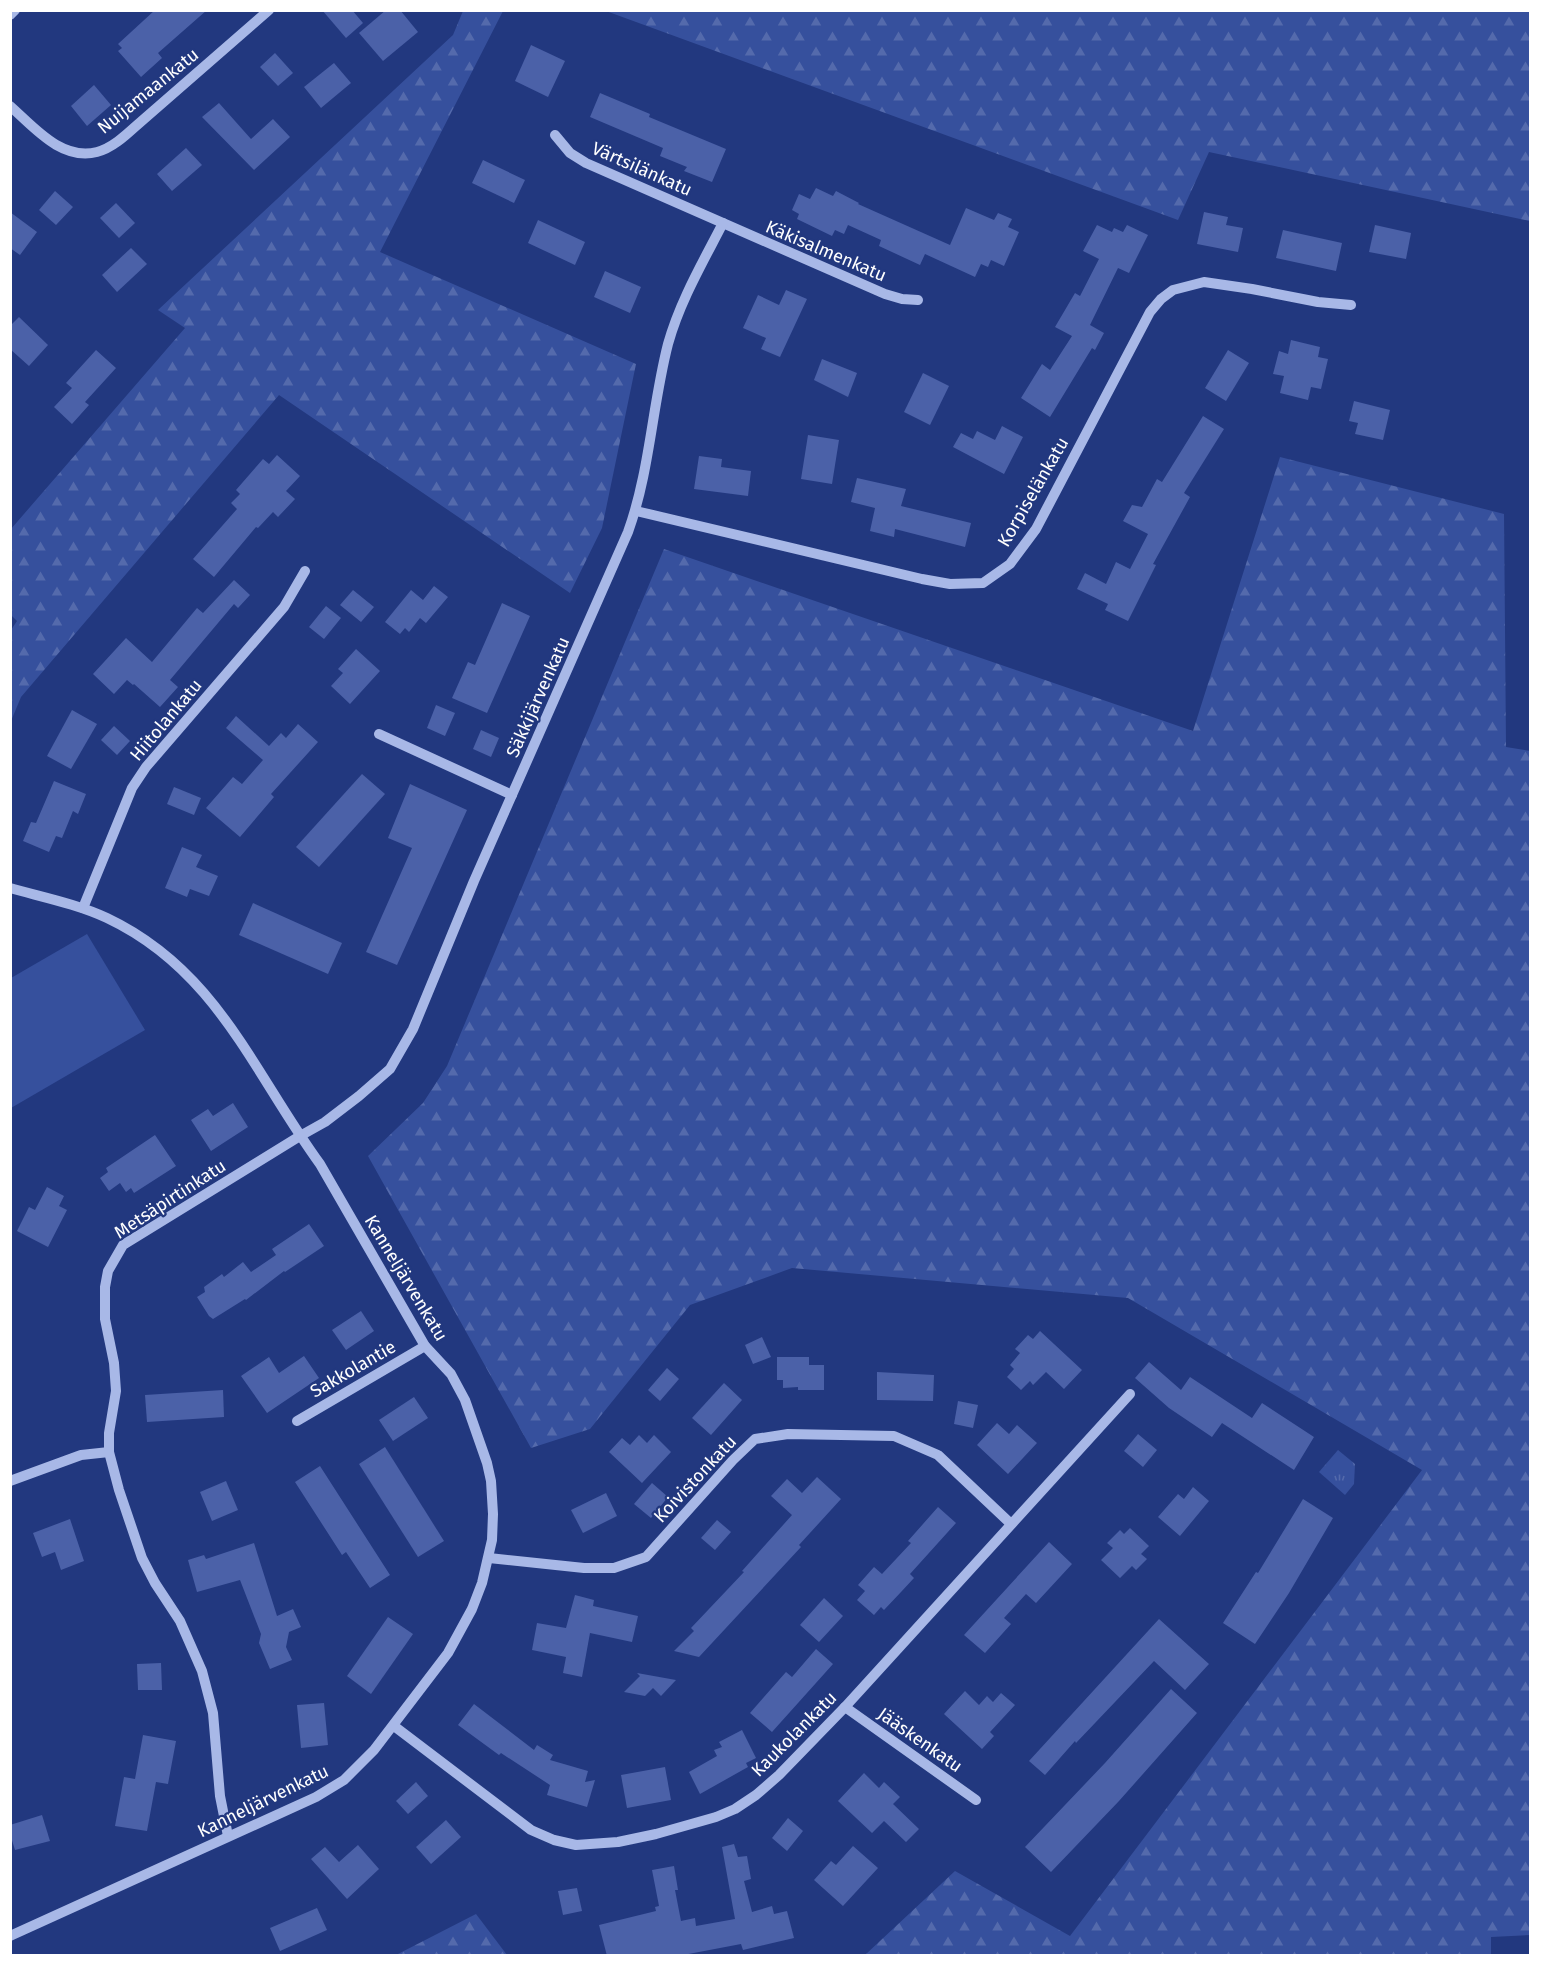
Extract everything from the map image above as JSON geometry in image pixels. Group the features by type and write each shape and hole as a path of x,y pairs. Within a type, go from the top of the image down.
{"street":[{"path":"10,15 15,10"},
{"name":"Nuijamaankatu","path":"10,106 47,139 62,149 78,153 97,152 117,142 269,10"},
{"name":"Värtsilänkatu","path":"555,135 570,153 586,163 723,223"},
{"name":"Käkisalmenkatu","path":"723,223 885,294 902,299 918,300"},
{"name":"Säkkijärvenkatu","path":"300,1136 325,1122 390,1069 413,1029 474,881 636,511 669,342 682,304 723,223"},
{"name":"Korpiselänkatu","path":"636,511 922,579 950,584 983,583 1010,564 1036,529 1127,353 1150,312 1161,299 1173,290 1204,282 1318,302 1351,305"},
{"name":"Hiitolankatu","path":"82,908 132,788 146,767 284,607 305,571"},
{"path":"379,734 512,795"},
{"name":"Kanneljärvenkatu","path":"10,888 82,908 106,917 140,936 184,971 224,1015 300,1136 321,1164 425,1346 452,1374 465,1400 487,1463 491,1481 493,1514 489,1558 482,1583 461,1630 448,1653 394,1726 344,1780 316,1797 10,1936"},
{"name":"Metsäpirtinkatu","path":"228,1836 220,1796 213,1713 202,1671 180,1621 142,1558 109,1452 109,1433 116,1391 114,1363 105,1319 105,1287 108,1271 123,1245 300,1136"},
{"name":"Sakkolantie","path":"297,1420 425,1346"},
{"name":"Kaukolankatu","path":"394,1726 531,1830 554,1840 576,1845 618,1842 657,1834 716,1817 735,1809 756,1795 779,1774 845,1707 1130,1394"},
{"name":"Koivistonkatu","path":"489,1558 614,1568 646,1557 733,1460 755,1439 788,1434 894,1436 938,1455 1011,1524"},
{"path":"10,1480 81,1455 109,1452"},
{"name":"Jääskenkatu","path":"845,1707 976,1800"}],"green space":[{"path":"463,11 503,11 380,252 636,364 602,528 570,593 279,395 21,697 11,721 11,630 17,621 11,615 11,529 185,328 158,310 453,35"},
{"path":"606,11 1530,11 1530,221 1209,152 1178,220"},
{"path":"1280,457 1504,514 1506,747 1530,751 1530,1935 1491,1937 1491,1956 865,1955 955,1871 1070,1936 1422,1470 1128,1298 792,1268 690,1305 590,1429 531,1448 368,1156 423,1103 447,1066 664,549 1193,731"},
{"path":"87,934 145,1030 11,1108 11,978"},
{"path":"1338,1450 1355,1464 1354,1484 1345,1495 1319,1472"},
{"path":"476,1914 507,1955 396,1955"}],"building":[{"path":"155,10 207,10 158,53 162,58 141,77 118,51 122,48 118,44"},
{"path":"322,10 352,10 363,23 346,38"},
{"path":"386,10 400,10 418,32 383,61 359,33"},
{"path":"531,45 565,61 548,97 515,81"},
{"path":"275,53 293,73 278,86 260,67"},
{"path":"334,63 351,83 321,108 304,87"},
{"path":"94,85 111,105 87,126 71,106"},
{"path":"600,93 650,114 649,117 726,149 712,182 684,171 687,167 660,156 663,148 590,117"},
{"path":"219,103 251,139 273,119 290,137 254,170 202,117"},
{"path":"186,148 202,165 172,191 157,174"},
{"path":"483,160 525,180 514,203 472,183"},
{"path":"816,188 833,196 836,191 858,204 950,245 966,208 994,220 998,213 1012,219 1008,227 1019,232 1004,266 991,260 988,267 981,264 975,277 925,254 920,265 879,246 881,240 848,225 844,234 835,230 832,236 797,219 799,214 792,210 799,194 810,199"},
{"path":"55,191 73,207 56,225 39,210"},
{"path":"116,203 135,223 119,238 100,218"},
{"path":"10,212 37,232 20,255 10,248"},
{"path":"1204,212 1228,217 1226,225 1243,228 1238,252 1197,244"},
{"path":"538,220 585,242 575,265 528,243"},
{"path":"1097,225 1112,232 1114,228 1123,232 1127,225 1148,235 1129,273 1118,268 1090,325 1104,333 1095,350 1092,348 1050,417 1021,398 1042,364 1050,370 1072,336 1055,327 1075,293 1080,296 1099,259 1083,251"},
{"path":"1375,225 1411,233 1406,259 1369,252"},
{"path":"1283,230 1342,243 1336,271 1276,258"},
{"path":"131,248 147,264 117,292 102,275"},
{"path":"605,271 641,287 630,313 594,297"},
{"path":"786,290 807,299 780,357 761,349 766,338 743,328 758,295 779,305"},
{"path":"19,317 48,345 29,366 10,349 10,326"},
{"path":"1291,340 1320,347 1318,357 1328,359 1321,389 1311,387 1308,400 1280,393 1284,376 1273,374 1279,351 1288,354"},
{"path":"96,350 116,368 85,402 89,405 72,424 54,407 72,388 66,383"},
{"path":"1228,350 1249,363 1226,401 1205,388"},
{"path":"822,359 857,373 848,397 814,380"},
{"path":"923,373 949,386 930,425 904,412"},
{"path":"1354,401 1390,410 1383,440 1355,434 1358,423 1349,421"},
{"path":"1203,416 1224,429 1184,493 1190,497 1153,564 1156,565 1128,621 1105,610 1108,604 1077,589 1085,573 1106,584 1116,562 1130,569 1148,534 1123,521 1132,505 1142,507 1157,479 1162,482"},
{"path":"1002,426 1023,437 1004,474 953,447 961,433 973,439 977,431 995,440"},
{"path":"808,435 839,440 832,484 801,479"},
{"path":"277,455 300,476 286,491 295,499 278,517 273,512 258,528 256,527 214,577 193,559 237,509 231,503 240,494 236,490 263,459 269,464"},
{"path":"699,456 722,459 721,467 751,471 748,496 694,489"},
{"path":"857,478 906,489 901,506 971,523 965,547 895,529 894,537 870,531 875,508 851,502"},
{"path":"234,580 250,595 238,608 234,604 170,680 178,687 160,707 127,680 114,694 93,674 126,638 152,662 197,608 203,613"},
{"path":"434,586 448,597 426,623 420,618 409,632 405,628 400,634 385,622 411,590 423,600"},
{"path":"353,590 374,607 361,622 340,605"},
{"path":"502,603 530,616 487,713 452,698 468,662 475,665"},
{"path":"326,606 341,618 324,639 309,627"},
{"path":"356,649 380,671 350,704 331,686 343,673 338,669"},
{"path":"436,705 455,713 445,736 427,728"},
{"path":"72,710 97,724 71,769 47,756"},
{"path":"236,716 269,746 281,733 286,738 298,724 318,742 271,794 274,797 240,837 206,808 233,777 242,784 263,760 226,728"},
{"path":"114,726 130,741 117,755 101,740"},
{"path":"481,730 499,738 491,757 473,749"},
{"path":"362,774 385,794 319,867 296,847"},
{"path":"54,781 86,794 78,814 73,811 62,838 56,836 49,852 23,841 31,822 36,823"},
{"path":"410,784 467,810 397,965 366,952 412,848 388,838"},
{"path":"174,787 201,798 194,815 167,804"},
{"path":"182,847 202,855 196,867 218,876 209,896 190,889 187,897 165,888"},
{"path":"253,903 342,943 328,974 239,935"},
{"path":"233,1103 248,1127 211,1151 191,1120 208,1109 213,1116"},
{"path":"155,1135 176,1166 134,1193 131,1188 126,1192 120,1183 109,1191 100,1178 108,1172 106,1168"},
{"path":"47,1187 64,1196 59,1206 67,1210 48,1247 17,1231 29,1207 35,1210"},
{"path":"309,1224 324,1246 284,1271 246,1300 213,1319 209,1316 197,1297 205,1292 204,1287 222,1274 224,1277 243,1262 251,1272 276,1255 272,1249"},
{"path":"361,1311 374,1331 346,1350 332,1330"},
{"path":"1040,1331 1082,1370 1064,1389 1046,1372 1033,1385 1030,1381 1021,1390 1007,1377 1014,1369 1010,1365 1020,1353 1015,1349 1028,1335 1033,1339"},
{"path":"762,1337 771,1357 753,1364 745,1345"},
{"path":"304,1356 319,1378 267,1413 241,1376 269,1357 279,1373"},
{"path":"777,1357 809,1357 809,1365 824,1365 824,1390 783,1388 783,1380 777,1380"},
{"path":"1149,1362 1181,1390 1190,1377 1252,1418 1262,1403 1314,1437 1294,1470 1222,1423 1212,1437 1169,1408 1135,1378"},
{"path":"667,1368 679,1379 660,1401 648,1390"},
{"path":"877,1372 934,1375 933,1401 877,1400"},
{"path":"724,1383 742,1400 711,1435 692,1418"},
{"path":"223,1390 224,1417 147,1422 145,1395"},
{"path":"414,1397 428,1418 393,1441 379,1420"},
{"path":"958,1401 978,1405 973,1428 954,1424"},
{"path":"997,1423 1009,1434 1017,1425 1037,1443 1008,1474 977,1445"},
{"path":"1138,1434 1157,1450 1143,1467 1124,1451"},
{"path":"639,1435 647,1443 654,1435 671,1452 642,1483 609,1452 622,1438 630,1445"},
{"path":"385,1447 444,1541 418,1557 359,1464"},
{"path":"320,1466 390,1575 370,1588 346,1552 342,1555 295,1482"},
{"path":"817,1477 841,1499 799,1545 801,1547 699,1657 674,1651 694,1631 691,1628 744,1572 742,1571 792,1515 771,1496 787,1479 802,1493"},
{"path":"226,1481 238,1510 212,1521 200,1492"},
{"path":"652,1483 668,1497 651,1518 634,1504"},
{"path":"1193,1487 1209,1501 1180,1536 1158,1517 1178,1494 1184,1499"},
{"path":"606,1493 617,1516 583,1533 571,1510"},
{"path":"1303,1499 1333,1518 1289,1593 1255,1644 1223,1623 1256,1572 1258,1573"},
{"path":"938,1507 956,1523 910,1574 914,1578 884,1610 881,1607 874,1615 857,1600 865,1591 858,1585 874,1567 882,1574 911,1543 908,1541"},
{"path":"70,1519 84,1561 61,1570 55,1552 42,1557 33,1533"},
{"path":"717,1520 731,1532 715,1550 701,1538"},
{"path":"1130,1528 1149,1546 1141,1554 1147,1559 1136,1570 1132,1566 1120,1578 1101,1560 1113,1548 1107,1543 1120,1530 1124,1534"},
{"path":"1049,1542 1072,1564 1036,1603 1026,1594 1004,1618 1011,1624 985,1653 964,1635"},
{"path":"254,1543 277,1616 293,1609 301,1627 289,1632 286,1647 292,1660 270,1669 259,1643 261,1634 240,1580 197,1592 188,1560 204,1555 206,1559"},
{"path":"575,1595 594,1600 593,1606 638,1616 632,1642 590,1633 582,1677 563,1673 566,1657 532,1650 537,1623 566,1628"},
{"path":"824,1598 843,1616 819,1642 800,1625"},
{"path":"388,1617 413,1634 371,1694 347,1676"},
{"path":"1159,1619 1209,1664 1185,1690 1154,1661 1076,1743 1075,1741 1045,1775 1029,1761"},
{"path":"816,1649 833,1664 772,1732 750,1713 786,1672 792,1677"},
{"path":"161,1663 162,1690 138,1690 137,1664"},
{"path":"637,1673 676,1680 661,1696 653,1688 645,1696 624,1692 640,1676"},
{"path":"1171,1689 1197,1713 1119,1801 1051,1872 1025,1847"},
{"path":"965,1691 979,1705 987,1696 993,1702 1001,1693 1015,1705 990,1732 994,1736 982,1749 944,1714"},
{"path":"324,1703 328,1745 301,1748 297,1705"},
{"path":"474,1704 534,1750 537,1745 553,1755 550,1760 588,1771 585,1782 595,1780 587,1807 547,1795 550,1785 501,1753 499,1755 458,1725"},
{"path":"742,1730 756,1758 746,1763 748,1767 700,1794 689,1772 717,1756 714,1750 722,1747 719,1742"},
{"path":"143,1735 176,1741 168,1784 156,1782 147,1831 115,1826 124,1777 135,1779"},
{"path":"665,1767 671,1800 627,1808 621,1775"},
{"path":"864,1773 879,1788 884,1782 900,1797 893,1804 919,1829 906,1842 884,1821 872,1833 838,1801"},
{"path":"416,1782 428,1796 408,1814 396,1801"},
{"path":"42,1815 50,1841 15,1850 10,1825"},
{"path":"788,1818 803,1831 787,1851 772,1838"},
{"path":"446,1820 461,1837 431,1864 416,1847"},
{"path":"734,1844 738,1857 747,1856 751,1879 744,1881 752,1912 772,1906 774,1914 787,1911 794,1938 743,1950 741,1944 678,1956 607,1956 599,1925 656,1911 655,1907 659,1906 652,1870 674,1866 678,1890 675,1890 681,1921 695,1918 696,1926 735,1919 722,1847"},
{"path":"358,1845 379,1869 347,1899 311,1859 325,1847 339,1862"},
{"path":"853,1846 878,1868 843,1906 814,1880 831,1861 836,1865"},
{"path":"577,1888 582,1911 563,1915 558,1891"},
{"path":"317,1908 327,1930 280,1951 270,1928"}]}
